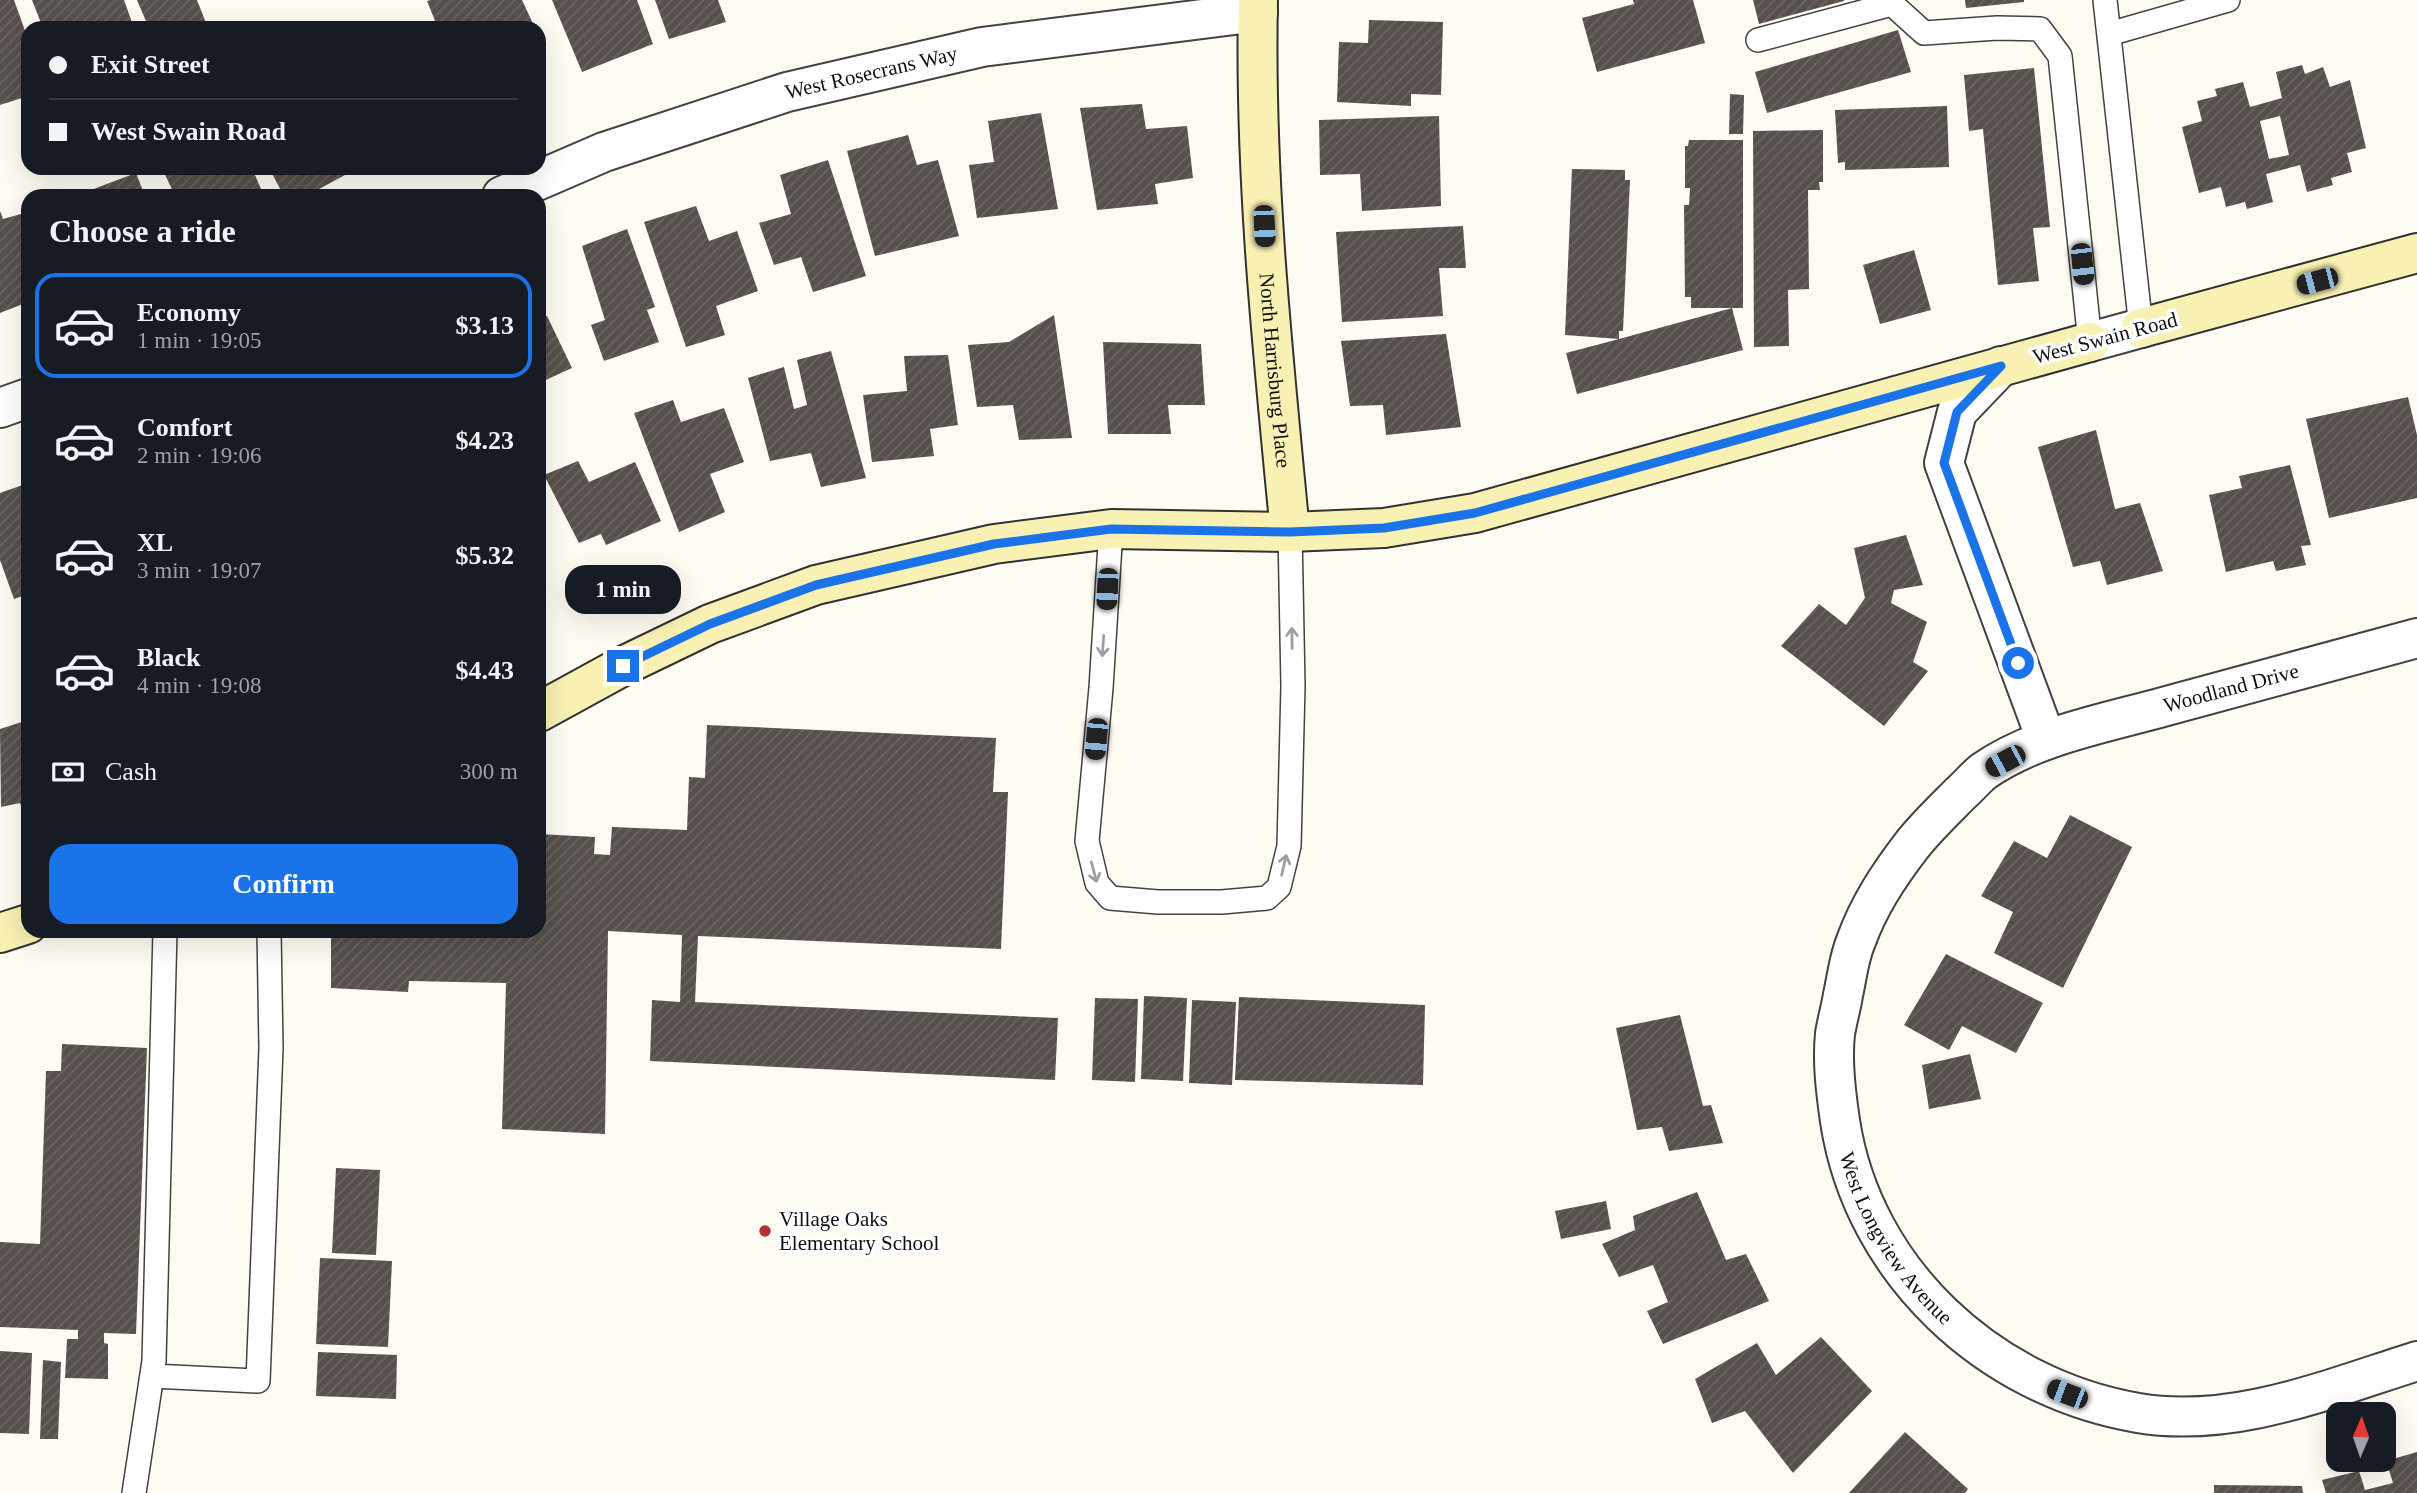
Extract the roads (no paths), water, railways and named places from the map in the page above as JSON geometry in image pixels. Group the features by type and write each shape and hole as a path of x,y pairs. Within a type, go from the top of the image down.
{"street":[{"name":"West Rosecrans Way","path":"518,189 604,152 787,92 982,47 1258,6"},
{"name":"North Harrisburg Place","path":"1258,6 1257,71 1266,278 1290,532"},
{"name":"West Swain Road","path":"546,708 623,666 710,624 816,585 994,544 1111,529 1290,532 1384,528 1475,513 2417,253"},
{"path":"2001,366 1957,412 1944,463 2046,739"},
{"path":"0,408 21,400"},
{"name":"Woodland Drive","path":"2046,739 2417,638"},
{"name":"West Longview Avenue","path":"2046,739 1984,772 1927,826 1885,879 1854,943 1835,1036 1836,1096 1843,1142 1853,1178 1885,1245 1931,1303 1964,1335 2002,1363 2044,1385 2090,1403 2141,1414 2187,1418 2274,1407 2417,1361"},
{"path":"0,933 21,926"}],"lane":[{"path":"2105,0 2141,328"},
{"path":"2109,34 2228,0"},
{"path":"1759,40 1892,4 1924,33 1997,28 2040,29 2060,56 2090,342"},
{"path":"1111,529 1101,688 1087,841 1097,883 1110,898 1158,902 1222,902 1267,898 1279,887 1289,846 1293,686 1290,532"},
{"path":"134,1493 152,1376 165,938"},
{"path":"152,1376 258,1381 271,1048 268,938"}],"place":[{"name":"Village Oaks Elementary School","path":"765,1231"}]}
